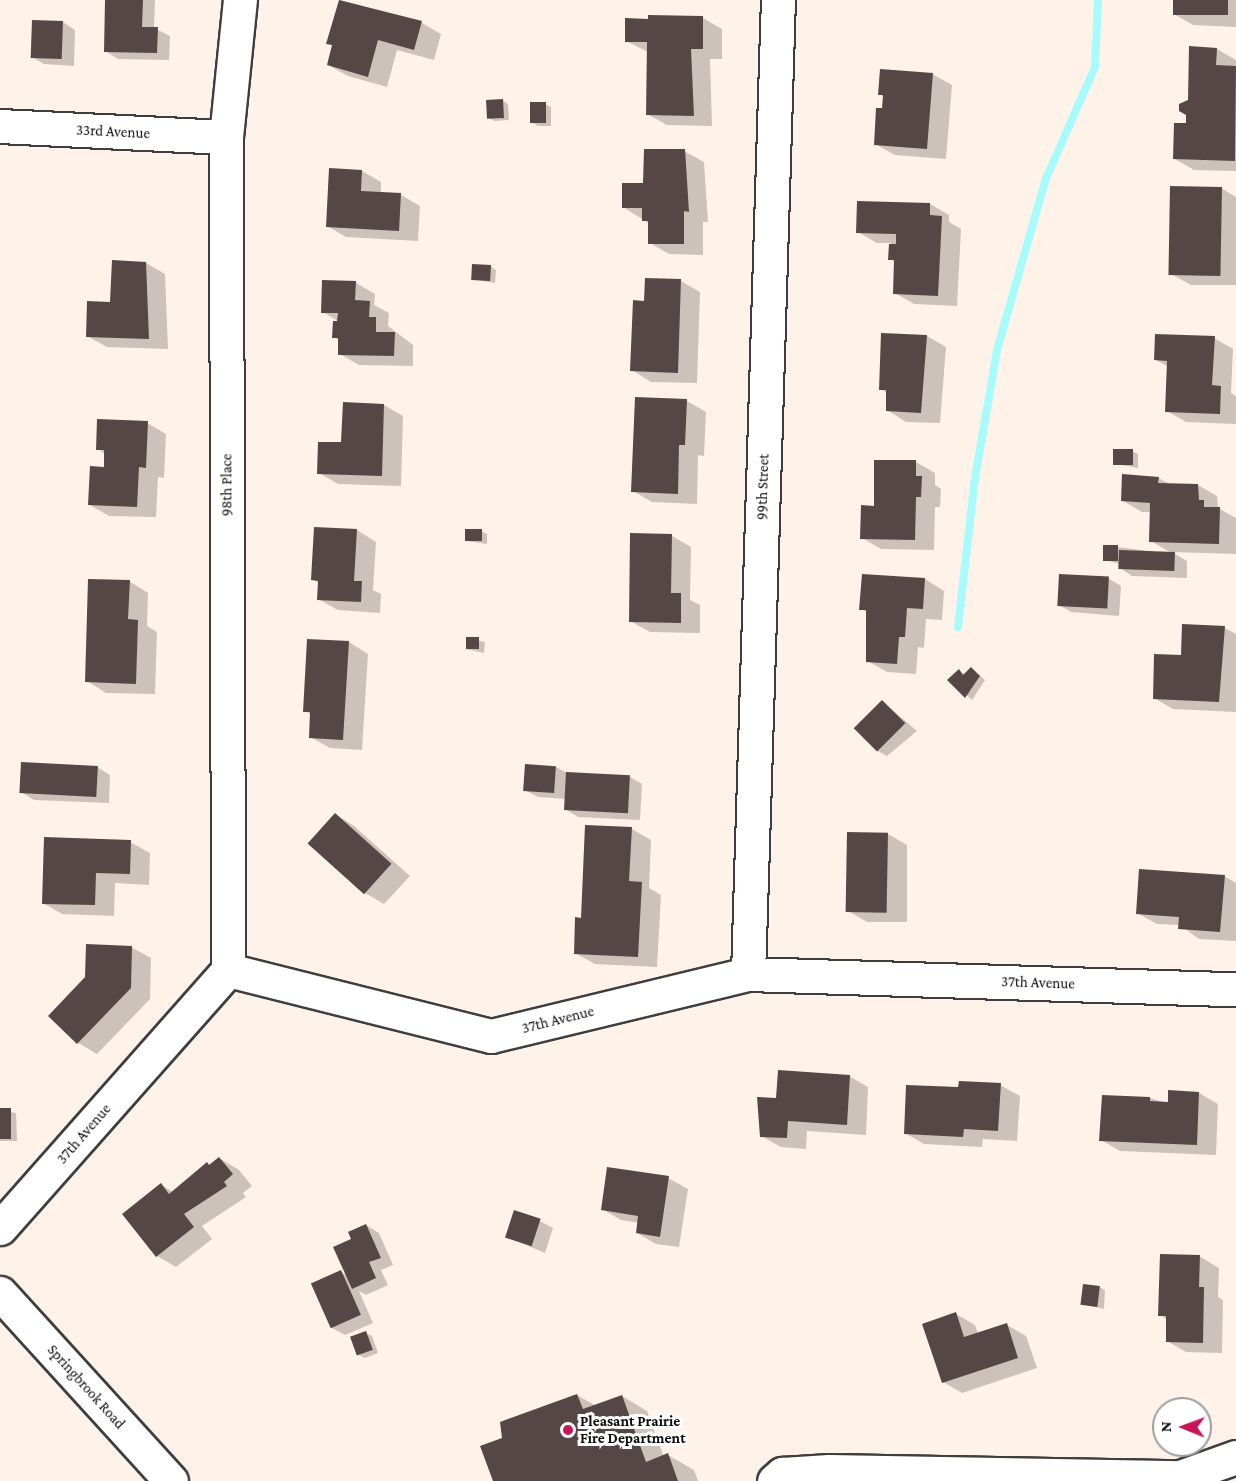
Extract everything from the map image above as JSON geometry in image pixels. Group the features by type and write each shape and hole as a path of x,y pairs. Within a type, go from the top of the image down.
{"street":[{"name":"98th Place","path":"228,970 226,137 240,0"},
{"name":"99th Street","path":"748,974 778,0"},
{"name":"33rd Avenue","path":"0,126 226,137"},
{"name":"37th Avenue","path":"0,1228 228,970 491,1036 748,974 1236,989"},
{"name":"Springbrook Road","path":"0,1293 171,1481"},
{"path":"774,1481 782,1474 829,1471 909,1477 1180,1477 1236,1457"}],"building":[{"path":"105,0 143,0 142,27 158,27 157,53 104,52"},
{"path":"339,0 422,21 414,50 378,40 368,77 327,65 332,45 326,44"},
{"path":"1173,0 1228,0 1228,15 1173,15"},
{"path":"648,15 703,16 703,49 691,49 694,116 646,115 647,42 625,42 625,18 648,19"},
{"path":"32,20 63,21 62,59 31,58"},
{"path":"1189,46 1217,48 1216,65 1236,66 1235,161 1173,159 1174,123 1186,123 1186,115 1179,111 1179,104 1188,100"},
{"path":"880,69 933,73 927,149 874,145 876,108 882,108 883,95 878,95"},
{"path":"503,99 504,118 487,119 486,100"},
{"path":"530,102 546,102 546,123 530,123"},
{"path":"644,149 685,149 689,212 684,211 684,244 648,244 648,221 642,221 642,208 622,208 622,183 643,183"},
{"path":"329,168 362,170 361,191 401,193 399,231 326,227"},
{"path":"1170,186 1222,187 1220,276 1168,275"},
{"path":"857,201 930,203 930,215 942,216 938,296 893,294 894,260 888,260 889,244 896,244 896,234 856,233"},
{"path":"112,260 146,262 149,339 86,337 87,301 110,302"},
{"path":"472,264 491,265 490,281 471,280"},
{"path":"645,278 681,279 678,373 630,371 633,300 644,301"},
{"path":"322,280 356,281 355,300 370,301 369,317 376,317 376,332 395,332 394,356 338,355 338,338 332,338 333,321 337,321 338,313 321,313"},
{"path":"881,333 927,335 921,413 886,411 886,390 879,390"},
{"path":"1155,334 1215,336 1212,385 1221,386 1220,414 1165,412 1167,361 1154,360"},
{"path":"635,397 687,399 685,445 679,445 678,494 631,492"},
{"path":"343,402 384,404 382,476 317,474 318,442 341,442"},
{"path":"97,419 148,421 146,468 139,467 137,507 88,505 90,466 104,467 104,450 96,450"},
{"path":"1113,449 1133,449 1133,465 1113,465"},
{"path":"874,460 916,460 916,476 922,476 921,497 916,497 915,540 860,539 861,505 874,506"},
{"path":"1122,474 1159,477 1158,483 1198,484 1199,500 1204,500 1204,507 1220,507 1219,544 1149,542 1150,503 1121,501"},
{"path":"314,527 357,529 354,581 362,581 361,602 317,600 318,581 311,580"},
{"path":"465,529 482,529 482,541 465,541"},
{"path":"630,533 672,534 671,593 681,593 681,623 629,622"},
{"path":"1103,545 1118,545 1118,561 1103,561"},
{"path":"1119,550 1175,552 1174,571 1118,569"},
{"path":"862,574 925,578 923,609 907,608 905,637 899,637 897,664 866,662 866,610 859,610"},
{"path":"1059,574 1109,577 1107,609 1057,606"},
{"path":"88,579 130,580 128,619 138,620 136,684 85,682"},
{"path":"1182,624 1225,626 1219,702 1153,699 1154,654 1181,655"},
{"path":"466,637 479,637 479,649 466,649"},
{"path":"307,639 349,641 343,740 309,738 310,712 303,712"},
{"path":"971,667 980,676 965,698 947,680 959,669 963,675"},
{"path":"882,700 905,723 877,752 854,728"},
{"path":"21,762 98,766 96,797 19,793"},
{"path":"525,764 556,766 554,793 523,791"},
{"path":"566,772 630,775 628,813 564,810"},
{"path":"335,813 391,864 364,894 308,843"},
{"path":"585,825 632,827 629,881 642,882 638,957 574,954 575,917 581,918"},
{"path":"847,832 888,833 887,913 846,912"},
{"path":"44,837 131,840 130,874 96,873 95,905 42,904"},
{"path":"1139,869 1225,875 1220,932 1178,929 1179,917 1136,914"},
{"path":"86,944 132,946 131,988 77,1044 48,1016 85,977"},
{"path":"778,1070 850,1075 847,1125 788,1121 787,1138 760,1137 757,1097 776,1098"},
{"path":"959,1081 1001,1083 998,1131 964,1129 963,1137 904,1134 906,1085 958,1087"},
{"path":"1168,1090 1199,1092 1197,1145 1099,1141 1102,1095 1150,1097 1150,1101 1168,1102"},
{"path":"0,1108 11,1108 11,1139 0,1139"},
{"path":"219,1157 233,1174 224,1182 227,1186 184,1214 194,1227 156,1257 122,1214 161,1183 169,1194 207,1162 209,1165"},
{"path":"607,1167 669,1176 660,1237 636,1233 638,1216 601,1210"},
{"path":"514,1210 541,1219 532,1246 505,1238"},
{"path":"366,1224 381,1258 369,1262 376,1278 352,1289 333,1247 351,1239 348,1232"},
{"path":"1160,1254 1200,1255 1199,1287 1204,1287 1203,1343 1166,1342 1166,1316 1158,1316"},
{"path":"341,1270 361,1315 331,1328 311,1283"},
{"path":"1083,1284 1100,1286 1097,1307 1080,1305"},
{"path":"956,1312 964,1337 1007,1323 1018,1358 942,1383 922,1324"},
{"path":"366,1331 373,1350 357,1356 350,1337"},
{"name":"Pleasant Prairie Fire Department","path":"577,1394 583,1409 622,1395 646,1462 668,1453 678,1481 493,1481 480,1446 502,1438 500,1422"}],"waterway":[{"path":"958,627 975,478 997,350 1045,181 1095,67 1098,0"}],"place":[{"name":"Pleasant Prairie Fire Department","path":"568,1430"}]}
